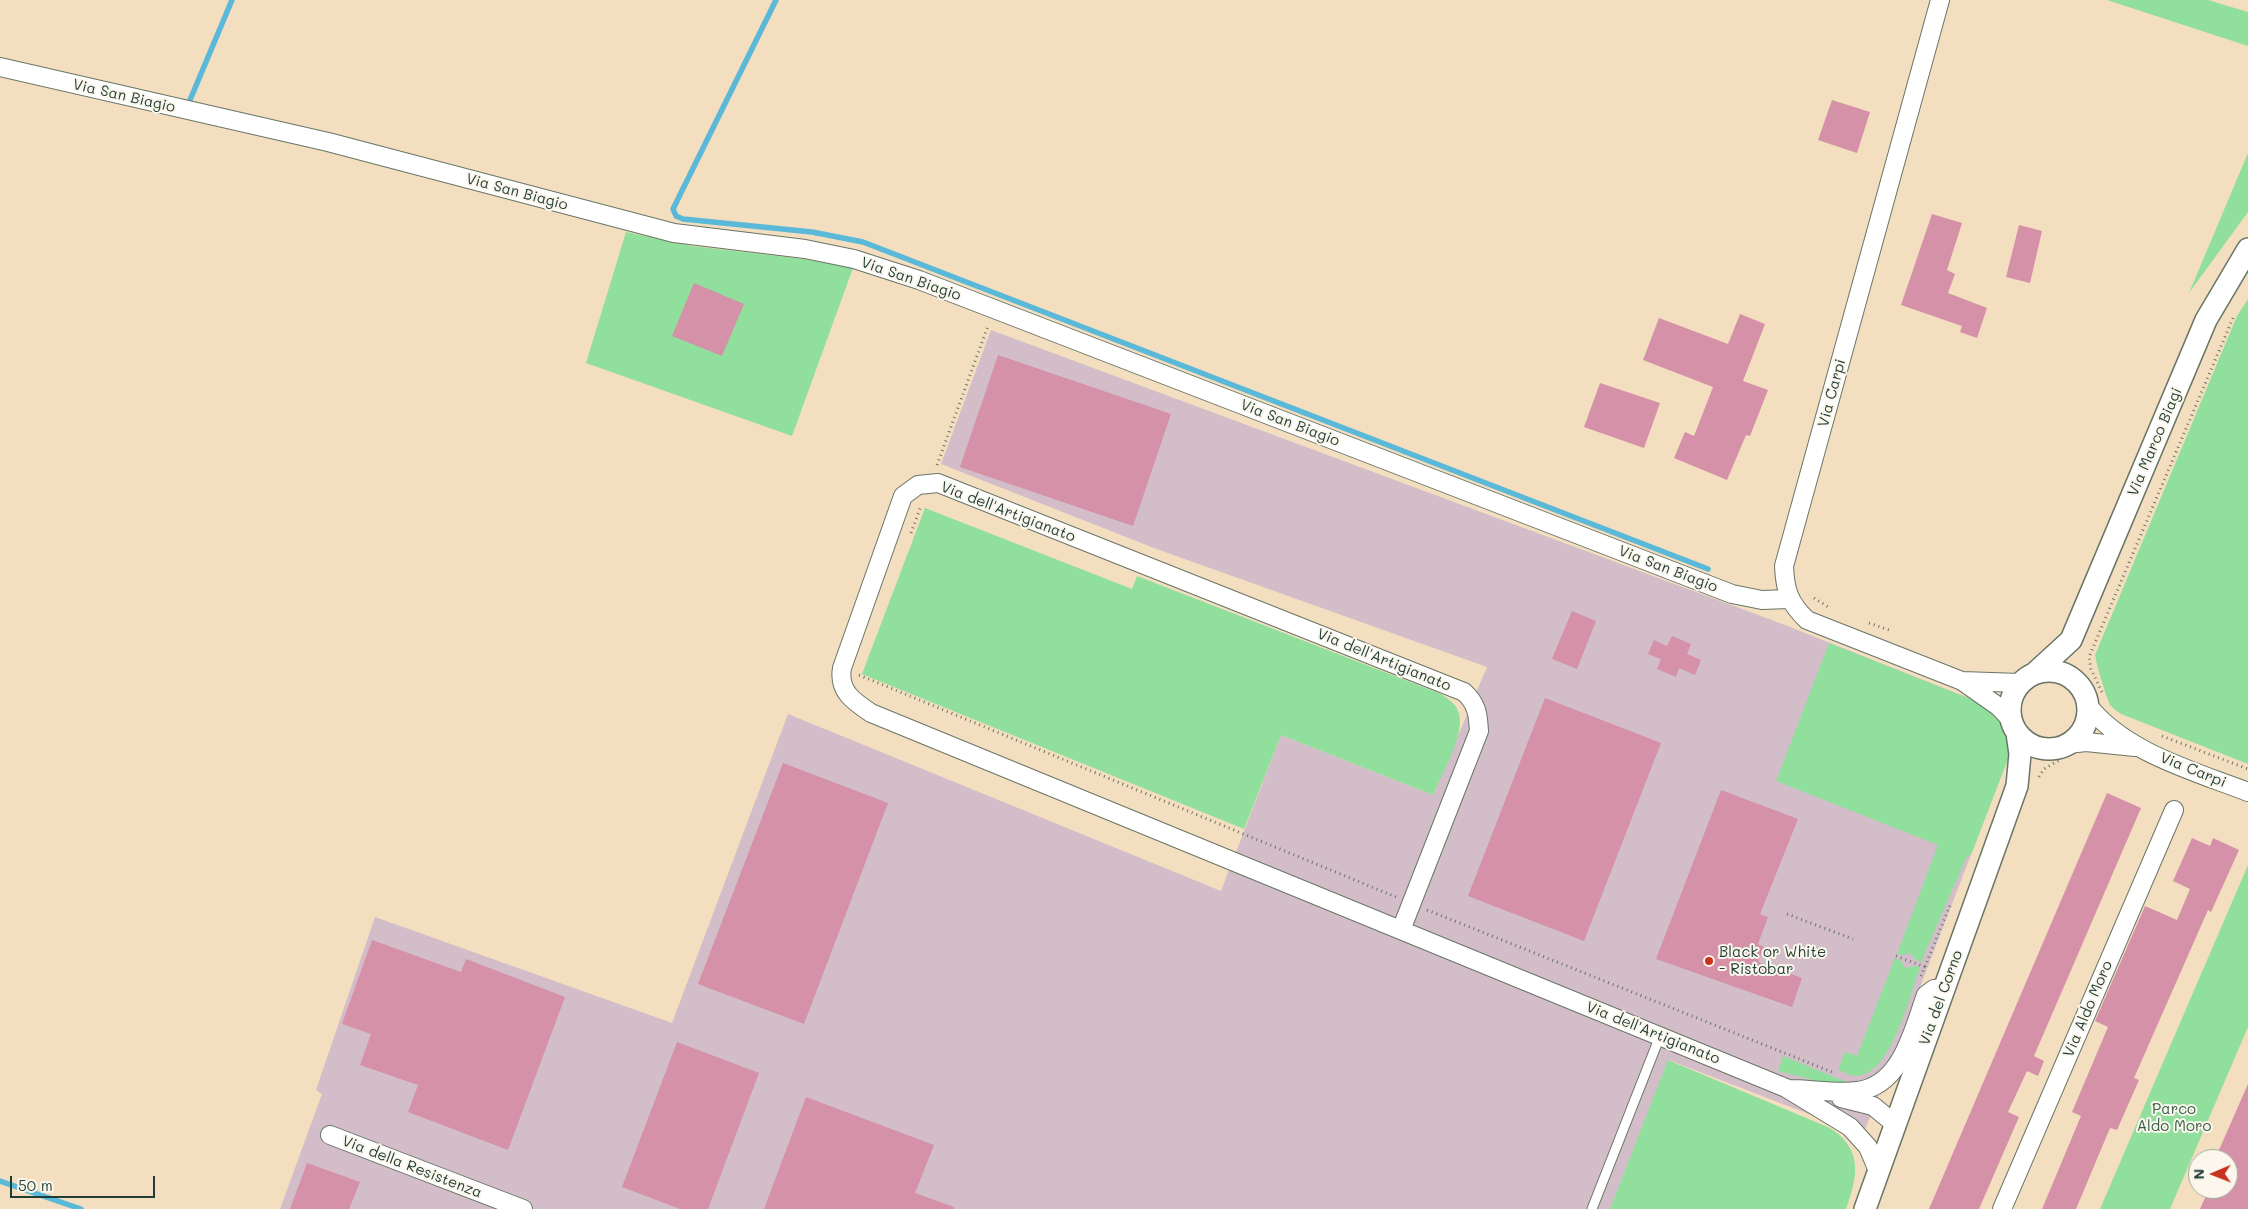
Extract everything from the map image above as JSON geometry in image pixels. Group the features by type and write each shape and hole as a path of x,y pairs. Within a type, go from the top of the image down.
{"street":[{"name":"Via Carpi","path":"1940,0 1784,566 1785,586 1789,599 1807,620 1962,682 1998,707 2025,741 2037,748 2063,750 2086,742 2138,747"},
{"name":"Via San Biagio","path":"0,67 328,142 674,233 805,249 854,259 919,280 1732,594 1762,600 1789,599"},
{"name":"Via Marco Biagi","path":"2072,678 2072,640 2206,320 2248,249"},
{"name":"Via dell'Artigianato","path":"1402,930 1479,731 1478,712 1473,700 1464,692 938,483 918,485 903,496 842,668 840,680 849,696 871,713 1786,1088 1850,1127 1868,1146 1878,1171"},
{"name":"Via Marco Biagi","path":"2028,678 2072,640"},
{"name":"Via Carpi","path":"1962,682 2028,678 2050,670 2060,672 2072,678 2083,691 2095,699 2097,717 2138,747 2248,792"},
{"path":"2014,727 2009,707 2012,694 2028,678"},
{"path":"2063,750 2080,733 2095,699"},
{"name":"Via del Corno","path":"2014,727 2026,785"},
{"name":"Via del Corno","path":"1865,1209 1944,988 2026,785 2036,762 2063,750"},
{"name":"Via Aldo Moro","path":"2002,1209 2174,810"},
{"path":"1786,1088 1858,1092 1872,1087 1886,1078 1897,1067 1926,996 1934,989 1944,988"},
{"path":"1786,1088 1854,1100 1873,1106 1895,1124"},
{"name":"Via della Resistenza","path":"330,1136 523,1209"}],"lane":[{"path":"1592,1209 1660,1036"}],"path":[{"path":"910,538 994,309"},
{"path":"2095,699 2089,657 2233,316"},
{"path":"1811,595 1816,601 1833,609"},
{"path":"1867,622 1892,632"},
{"path":"859,674 860,677 1412,904 1840,1075"},
{"path":"2160,736 2248,769"},
{"path":"2026,785 2063,750"},
{"path":"1918,984 1955,894"},
{"path":"1787,914 1853,939"},
{"path":"1896,956 1925,967"}],"shaded area":[{"path":"991,330 1785,625 1981,703 2003,730 2011,751 1863,1135 1669,1060 1610,1209 280,1209 322,1094 316,1090 375,917 672,1023 788,714 1221,891 1281,735 1433,795 1487,667 1154,548 941,464"}],"green space":[{"path":"2107,0 2208,0 2248,12 2248,46"},
{"path":"2248,153 2248,212 2189,293"},
{"path":"626,232 692,246 804,259 853,268 792,436 586,363"},
{"path":"2248,299 2248,764 2121,714 2109,703 2095,655 2237,316"},
{"path":"925,508 1132,589 1137,576 1441,694 1456,707 1460,723 1456,744 1433,795 1281,735 1244,829 862,674"},
{"path":"1829,643 1981,703 1995,711 2011,751 1971,855 1967,856 1921,962 1916,960 1910,953 1897,954 1938,845 1776,781"},
{"name":"Parco Aldo Moro","path":"2248,865 2248,1027 2196,1149 2188,1149 2188,1167 2170,1209 2100,1209"},
{"path":"1895,958 1901,961 1905,968 1920,967 1905,1013 1889,1049 1879,1063 1868,1072 1856,1076 1849,1075 1838,1070 1845,1052 1857,1056"},
{"path":"1783,1056 1854,1085 1817,1081 1778,1071"},
{"path":"1668,1060 1830,1128 1841,1136 1853,1154 1855,1164 1853,1185 1846,1209 1610,1209"}],"building":[{"path":"1832,100 1870,112 1857,153 1818,140"},
{"path":"1932,214 1962,223 1947,270 1955,274 1948,293 1987,308 1977,338 1960,332 1962,326 1901,305"},
{"path":"2019,225 2042,231 2030,283 2006,277"},
{"path":"694,283 744,304 722,356 672,336"},
{"path":"1740,314 1765,324 1743,381 1768,390 1750,436 1746,435 1727,480 1674,458 1685,432 1694,436 1713,387 1643,360 1659,318 1728,344"},
{"path":"998,355 1171,414 1133,526 960,467"},
{"path":"1600,383 1660,403 1644,448 1584,427"},
{"path":"1572,611 1596,621 1577,669 1552,659"},
{"path":"1672,636 1691,644 1687,654 1701,660 1695,675 1679,668 1676,677 1657,669 1661,659 1648,654 1654,640 1667,646"},
{"path":"1545,698 1661,743 1584,941 1468,896"},
{"path":"783,763 888,803 804,1024 698,984"},
{"path":"1721,790 1798,819 1760,914 1768,917 1758,944 1764,947 1758,962 1802,978 1792,1007 1656,959"},
{"path":"2107,793 2141,808 2034,1056 2044,1061 2038,1076 2027,1071 2008,1112 2019,1117 1979,1209 1929,1209"},
{"path":"2192,838 2210,846 2213,838 2239,850 2211,912 2208,910 2134,1078 2139,1080 2117,1130 2110,1128 2076,1209 2042,1209 2081,1116 2072,1112 2108,1027 2095,1021 2145,906 2177,920 2190,889 2173,881"},
{"path":"372,940 461,972 466,959 565,997 508,1150 408,1112 418,1085 360,1065 371,1034 342,1024"},
{"path":"677,1042 759,1073 708,1209 680,1209 622,1187"},
{"path":"2248,1084 2248,1209 2200,1209 2204,1199 2238,1199 2238,1149 2219,1149"},
{"path":"806,1097 934,1145 915,1193 954,1207 954,1209 764,1209"},
{"path":"307,1163 360,1182 349,1209 290,1209"}],"waterway":[{"path":"190,100 232,0"},
{"path":"776,0 673,209 676,216 683,219 812,232 863,242 1708,569"},
{"path":"0,1181 81,1209"}],"place":[{"name":"Black or White - Ristobar","path":"1709,961"}]}
